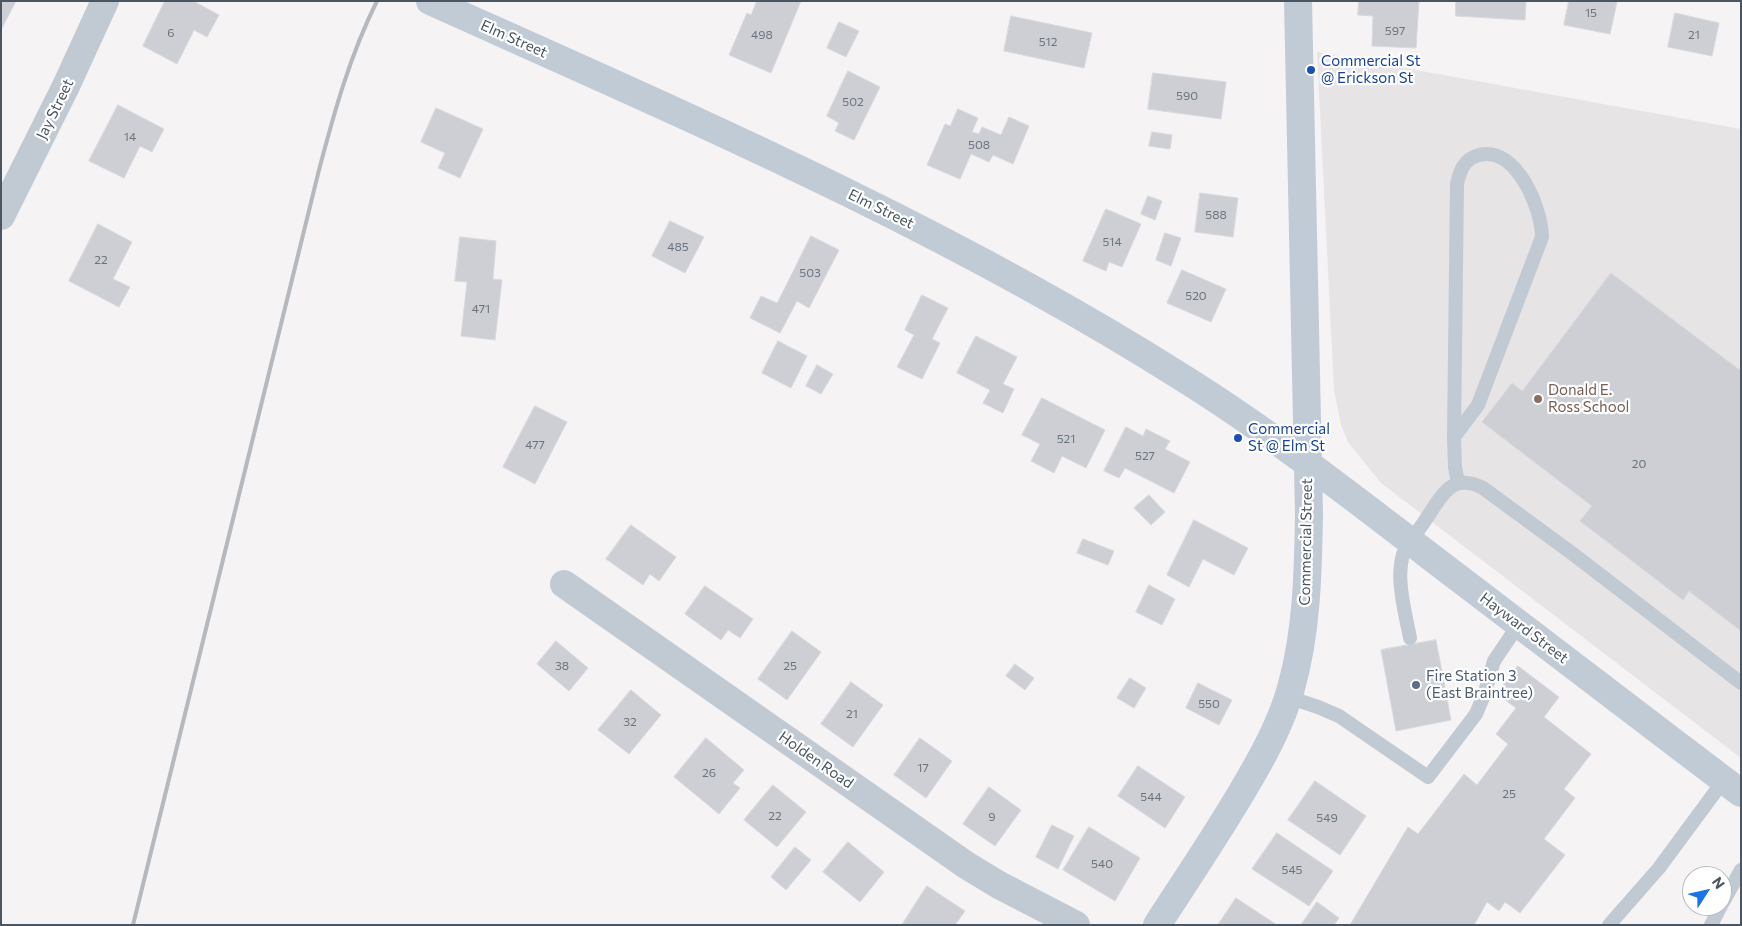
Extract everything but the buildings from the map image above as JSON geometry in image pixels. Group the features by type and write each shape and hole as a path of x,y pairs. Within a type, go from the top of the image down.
{"main road":[{"name":"Elm Street","path":"430,1 812,175 978,259 1070,309 1162,365 1228,406 1308,463"},
{"name":"Commercial Street","path":"1158,925 1257,766 1276,728 1288,697 1297,664 1307,582 1308,463 1298,1"},
{"name":"Hayward Street","path":"1308,463 1732,787"}],"street":[{"name":"Jay Street","path":"1,216 66,86 105,1"},
{"name":"Holden Road","path":"564,584 974,870 1076,925"}],"lane":[{"path":"1454,437 1478,405 1542,238 1542,227 1536,205 1525,184 1505,160 1489,154 1471,158 1463,165 1457,184 1454,437 1455,467 1458,483"},
{"path":"1410,638 1399,568 1401,558 1410,541 1445,492 1458,483 1475,484 1573,554 1741,682"},
{"path":"1288,697 1339,716 1428,777 1476,714 1494,661 1519,624"},
{"path":"1609,925 1732,787"},
{"path":"1732,886 1741,870"}],"shaded area":[{"name":"Donald E. Ross School","path":"1317,52 1741,129 1741,758 1381,483 1348,442 1341,425 1334,390"}],"railway":[{"path":"133,925 319,170 351,63 377,1"}],"place":[{"name":"Commercial St @ Erickson St","path":"1311,70"},
{"name":"Donald E. Ross School","path":"1538,399"},
{"name":"Commercial St @ Elm St","path":"1238,438"},
{"name":"Fire Station 3 (East Braintree)","path":"1416,685"}]}
